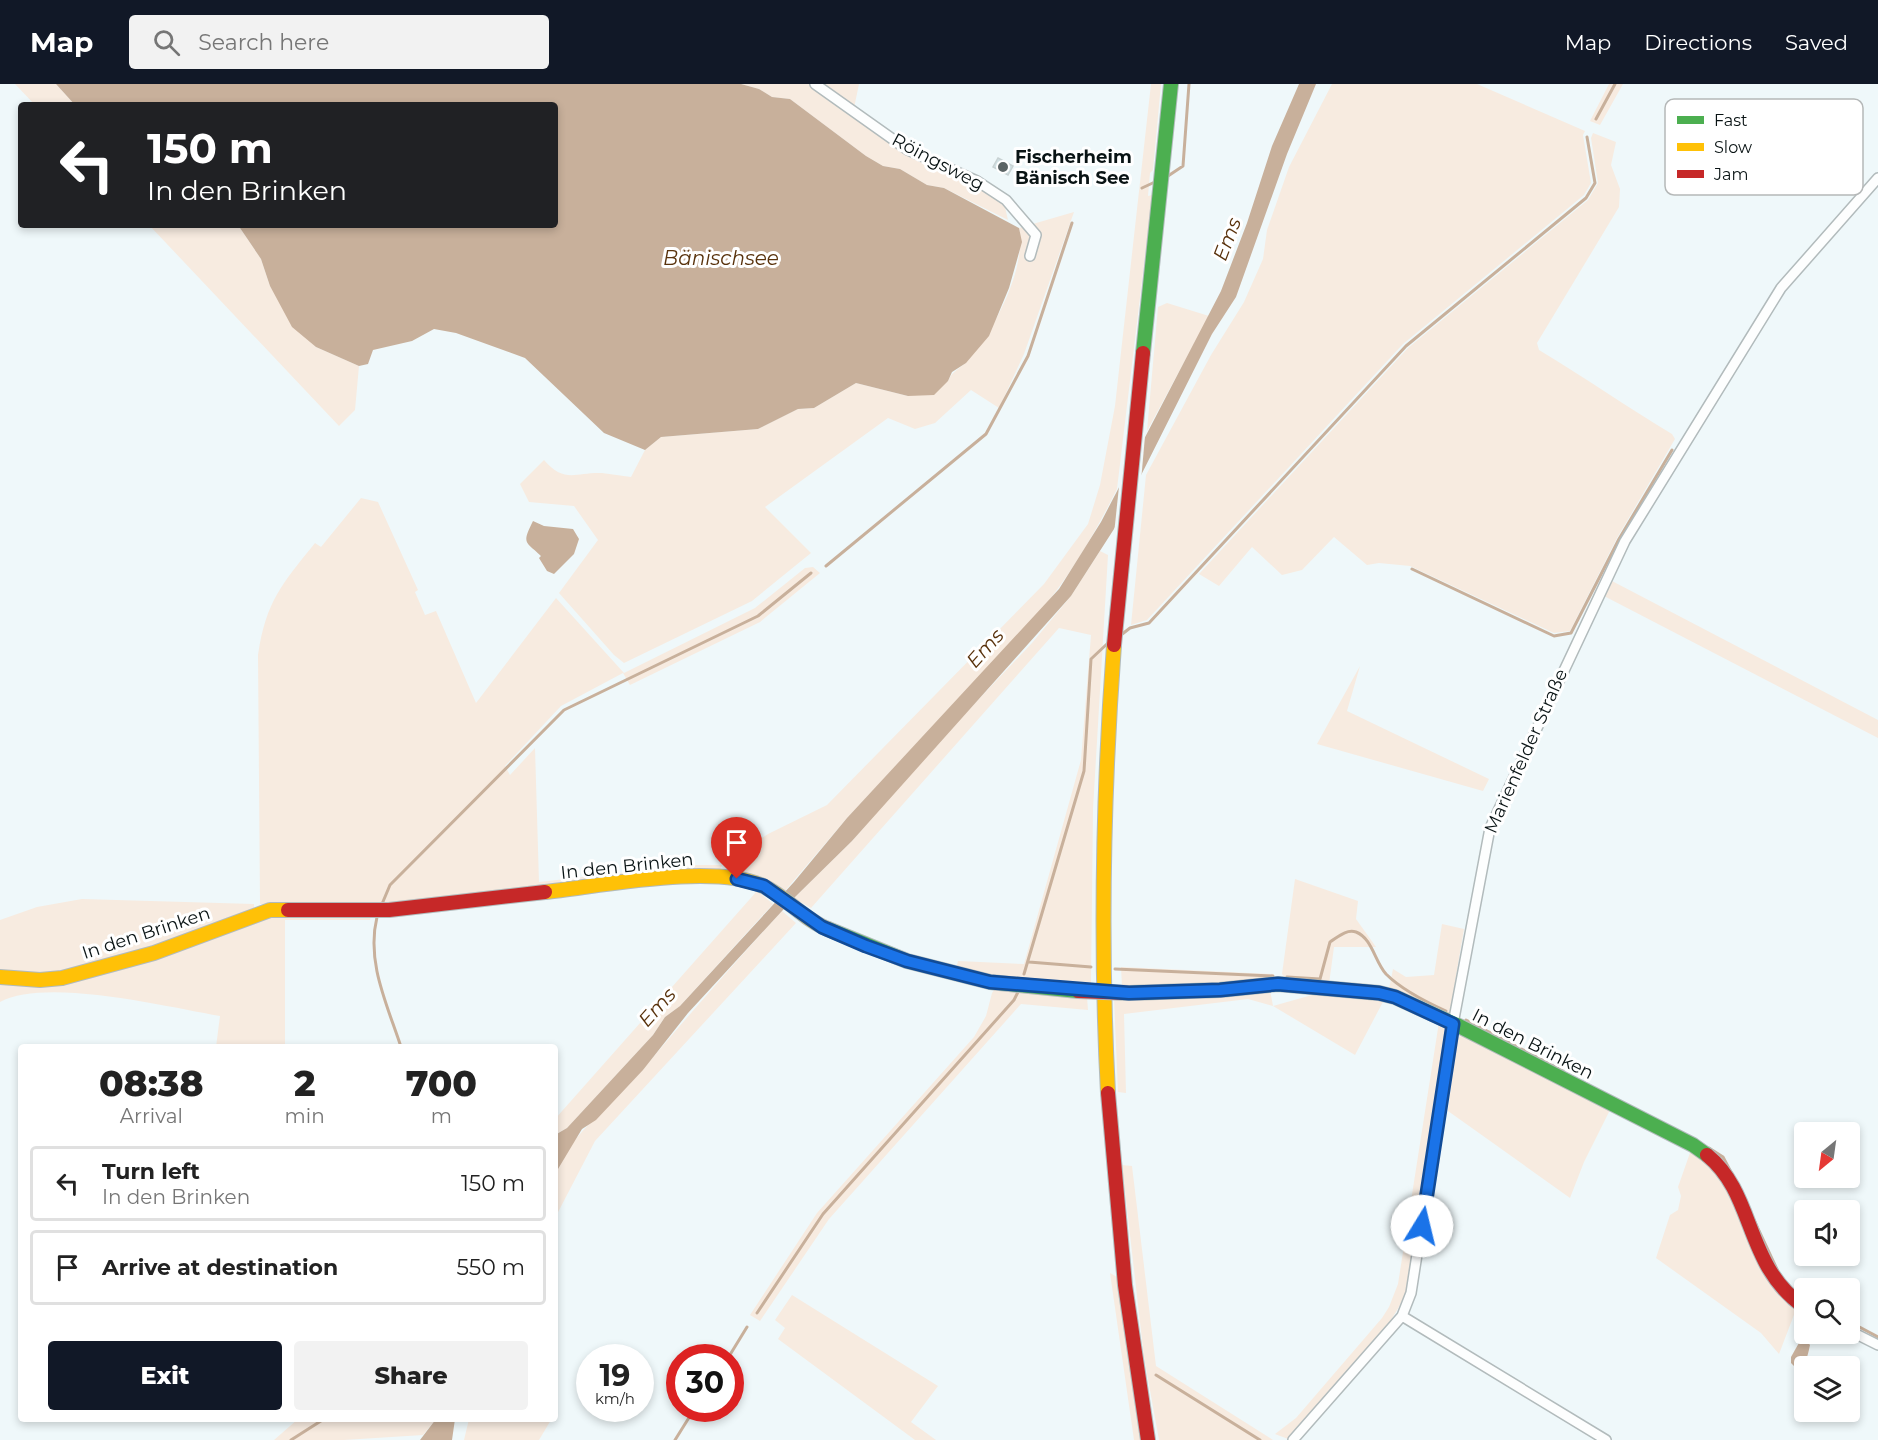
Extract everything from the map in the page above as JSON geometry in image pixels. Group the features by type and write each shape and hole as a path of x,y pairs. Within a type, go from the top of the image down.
{"street":[{"name":"Röingsweg","path":"816,84 908,150 962,173 1006,200 1036,236 1030,256"},
{"path":"1148,1440 1122,1254 1109,1125 1103,906 1104,811 1120,577 1172,84"},
{"name":"Marienfelder Straße","path":"1293,1440 1402,1316 1411,1293 1453,1024 1487,835 1625,541 1781,288 1878,178"},
{"name":"In den Brinken","path":"0,977 40,980 62,978 154,953 270,910 389,910 691,876 723,876 751,882 775,893 822,927 907,961 990,982 1078,991 1129,993 1220,990 1278,984 1379,993 1395,997 1453,1024 1693,1145 1709,1156 1724,1172 1778,1286 1794,1299"},
{"path":"1402,1316 1606,1440"},
{"path":"1860,1335 1878,1345"}],"shaded area":[{"path":"15,84 56,84 72,102 32,102"},
{"path":"741,84 810,84 907,153 975,183 1004,203 1008,220 944,188 927,185 900,169 883,166 866,156 790,99 772,97 759,89"},
{"path":"821,84 859,84 854,108"},
{"path":"1151,84 1161,84 1153,170 1150,173 1148,196 1152,195 1117,489 1109,505 1073,566 1042,609 847,818 784,892 770,884 742,875 731,867 739,853 768,834 827,805 1044,584 1088,524 1100,485 1115,406"},
{"path":"1332,84 1477,84 1585,131 1583,135 1591,183 1584,195 1403,344 1147,620 1131,625 1146,475 1211,355 1244,302 1263,259 1267,230 1289,167"},
{"path":"1609,84 1623,84 1600,125 1590,121"},
{"path":"1593,133 1616,142 1611,165 1620,189 1619,207 1537,343 1539,350 1672,434 1675,439 1617,538 1570,631 1554,633 1410,566 1379,563 1367,565 1334,537 1302,570 1282,575 1252,547 1219,586 1199,574 1408,348 1588,200 1598,183 1591,138"},
{"path":"1074,212 1024,354 999,408 971,390 935,423 915,429 888,418 765,507 811,553 752,601 624,663 614,655 559,593 598,540 574,506 529,502 520,484 544,460 558,472 564,474 602,473 631,477 645,450 661,437 758,429 798,409 814,408 856,383 908,396 948,381 988,333 1006,298 1018,261 1019,228"},
{"path":"152,228 240,228 261,259 270,286 316,347 359,366 355,410 339,426"},
{"path":"1167,303 1209,316 1147,431 1158,307"},
{"path":"361,498 378,502 418,590 415,592 425,615 436,611 476,703 556,598 624,673 755,608 805,568 813,567 820,573 760,622 630,685 623,673 561,706 505,766 510,775 535,748 539,882 690,865 722,865 719,872 388,905 260,904 258,655 261,636 277,594 293,570 315,543 321,547"},
{"path":"1100,551 1108,555 1093,809 1091,984 1007,978 956,969 958,961 1024,964 1081,760 1091,635 1059,628 811,908 794,898 852,841 925,756 1032,643 1071,596"},
{"path":"1612,581 1878,720 1878,738 1604,596"},
{"path":"1360,666 1347,711 1489,779 1483,791 1317,744"},
{"path":"1295,879 1358,901 1356,919 1376,947 1334,947 1329,984 1287,980 1282,974"},
{"path":"757,891 773,904 680,1006 665,1017 653,1035 567,1128 558,1133 558,1116"},
{"path":"82,899 254,904 254,920 278,915 371,915 370,920 285,920 285,1044 216,1044 220,1016 139,1001 76,993 46,992 20,995 0,1002 0,920 37,907"},
{"path":"782,911 796,923 595,1141 558,1212 558,1169 563,1158 583,1131 632,1081"},
{"path":"1442,924 1464,929 1450,1012 1444,1015 1389,989 1393,969 1406,977 1434,975"},
{"path":"1121,967 1274,974 1272,980 1221,985 1122,987"},
{"path":"997,986 1087,997 1088,1010 1021,1004 829,1219 760,1321 750,1315 817,1213 974,1037 986,1016 992,993"},
{"path":"1270,990 1273,1006 1248,999 1124,1014 1126,1093 1118,1092 1114,998"},
{"path":"1319,993 1385,998 1355,1055 1273,1006"},
{"path":"1439,1022 1448,1028 1407,1289 1398,1308 1371,1347 1288,1439 1275,1434 1296,1418 1382,1318 1398,1284"},
{"path":"1468,1035 1611,1108 1584,1162 1570,1198 1448,1111 1457,1037"},
{"path":"1691,1150 1714,1168 1794,1302 1794,1315 1779,1354 1761,1333 1656,1258 1670,1215 1678,1210 1681,1196 1678,1187"},
{"path":"1122,1165 1132,1166 1156,1366 1273,1440 1159,1440 1144,1357"},
{"path":"1110,1273 1117,1277 1140,1440 1134,1440"},
{"path":"792,1295 938,1386 911,1422 936,1440 915,1440 778,1339 785,1328 775,1320"},
{"path":"295,1422 434,1422 423,1435 344,1440 274,1440"},
{"path":"468,1422 550,1422 539,1440 464,1440"}],"water":[{"name":"Bänischsee","path":"56,84 741,84 759,89 772,97 790,99 866,156 883,166 900,169 927,185 944,188 1019,228 1022,242 1009,288 989,336 966,363 952,372 948,381 934,395 908,396 856,383 814,408 798,409 758,429 661,437 645,450 604,433 525,358 456,333 434,329 412,341 373,350 368,364 359,366 316,347 292,327 270,286 261,259 240,228 558,228 558,102 72,102"},
{"path":"1299,84 1316,84 1287,154 1236,297 1212,334 1114,529 1071,596 852,841 794,898 688,1013 643,1070 596,1120 582,1129 558,1169 558,1133 567,1128 653,1035 665,1017 680,1006 794,882 847,818 1059,589 1101,522 1221,291 1247,223 1272,146"},
{"path":"533,521 544,526 573,529 579,539 574,554 554,574 547,571 539,558 541,556 527,542 527,534"},
{"path":"1798,1344 1810,1345 1807,1356 1794,1356 1794,1366 1791,1363 1791,1357"},
{"path":"434,1422 455,1422 452,1440 420,1440"}],"pier":[{"path":"1146,425 1141,481 1114,534 1120,477"}],"building":[{"name":"Fischerheim Bänisch See","path":"998,158 1013,166 1008,175 993,167"}],"waterway":[{"path":"1168,176 1183,166 1189,84"},
{"path":"1596,119 1615,84"},
{"path":"1121,635 1130,628 1149,623 1406,346 1586,198 1595,183 1587,137"},
{"path":"1142,188 1157,181"},
{"path":"826,566 986,434 1028,356 1072,223"},
{"path":"1412,569 1554,636 1571,633 1619,539 1672,450"},
{"path":"382,904 390,885 564,710 758,616 811,573"},
{"path":"1024,974 1084,771 1091,659 1108,643"},
{"path":"377,917 374,934 376,967 384,999 400,1044"},
{"path":"1287,977 1320,979 1330,942 1352,931 1366,939 1382,969 1392,980 1414,995 1446,1011"},
{"path":"1029,962 1091,967"},
{"path":"1115,969 1273,976"},
{"path":"757,1313 823,1214 1014,1000 1018,992"},
{"path":"1466,1020 1563,1071"},
{"path":"1709,1148 1723,1157 1732,1174"},
{"path":"1753,1218 1782,1280"},
{"path":"737,1344 747,1327"},
{"path":"1860,1327 1878,1337"},
{"path":"1156,1375 1260,1440"},
{"path":"291,1440 319,1422"},
{"path":"675,1440 686,1422"}],"traffic: fast":[{"path":"1143,353 1171,84"},
{"path":"828,929 907,961 990,982 1078,991"},
{"path":"1129,993 1220,990 1278,984 1379,993 1395,997 1459,1026 1693,1145 1707,1155"}],"traffic: slow":[{"path":"1108,1093 1103,925 1107,757 1114,645"},
{"path":"545,892 626,881 687,876 742,879 772,891 811,920 828,929"},
{"path":"0,977 40,980 62,978 154,953 270,910 288,910"}],"traffic: jam":[{"path":"1114,645 1143,353"},
{"path":"288,910 389,910 545,892"},
{"path":"1078,991 1129,993"},
{"path":"1108,1093 1125,1285 1148,1440"},
{"path":"1707,1155 1723,1171 1734,1190 1770,1271 1794,1298"}],"place":[{"name":"Fischerheim Bänisch See","path":"1003,167"}],"route":[{"path":"737,879 764,886 822,927 866,946 936,970 990,982 1129,993 1220,990 1278,984 1379,993 1395,997 1453,1024 1422,1226"}],"water label":[{"name":"Ems","path":"1227,239"},
{"name":"Ems","path":"985,648"},
{"name":"Ems","path":"657,1007"}]}
